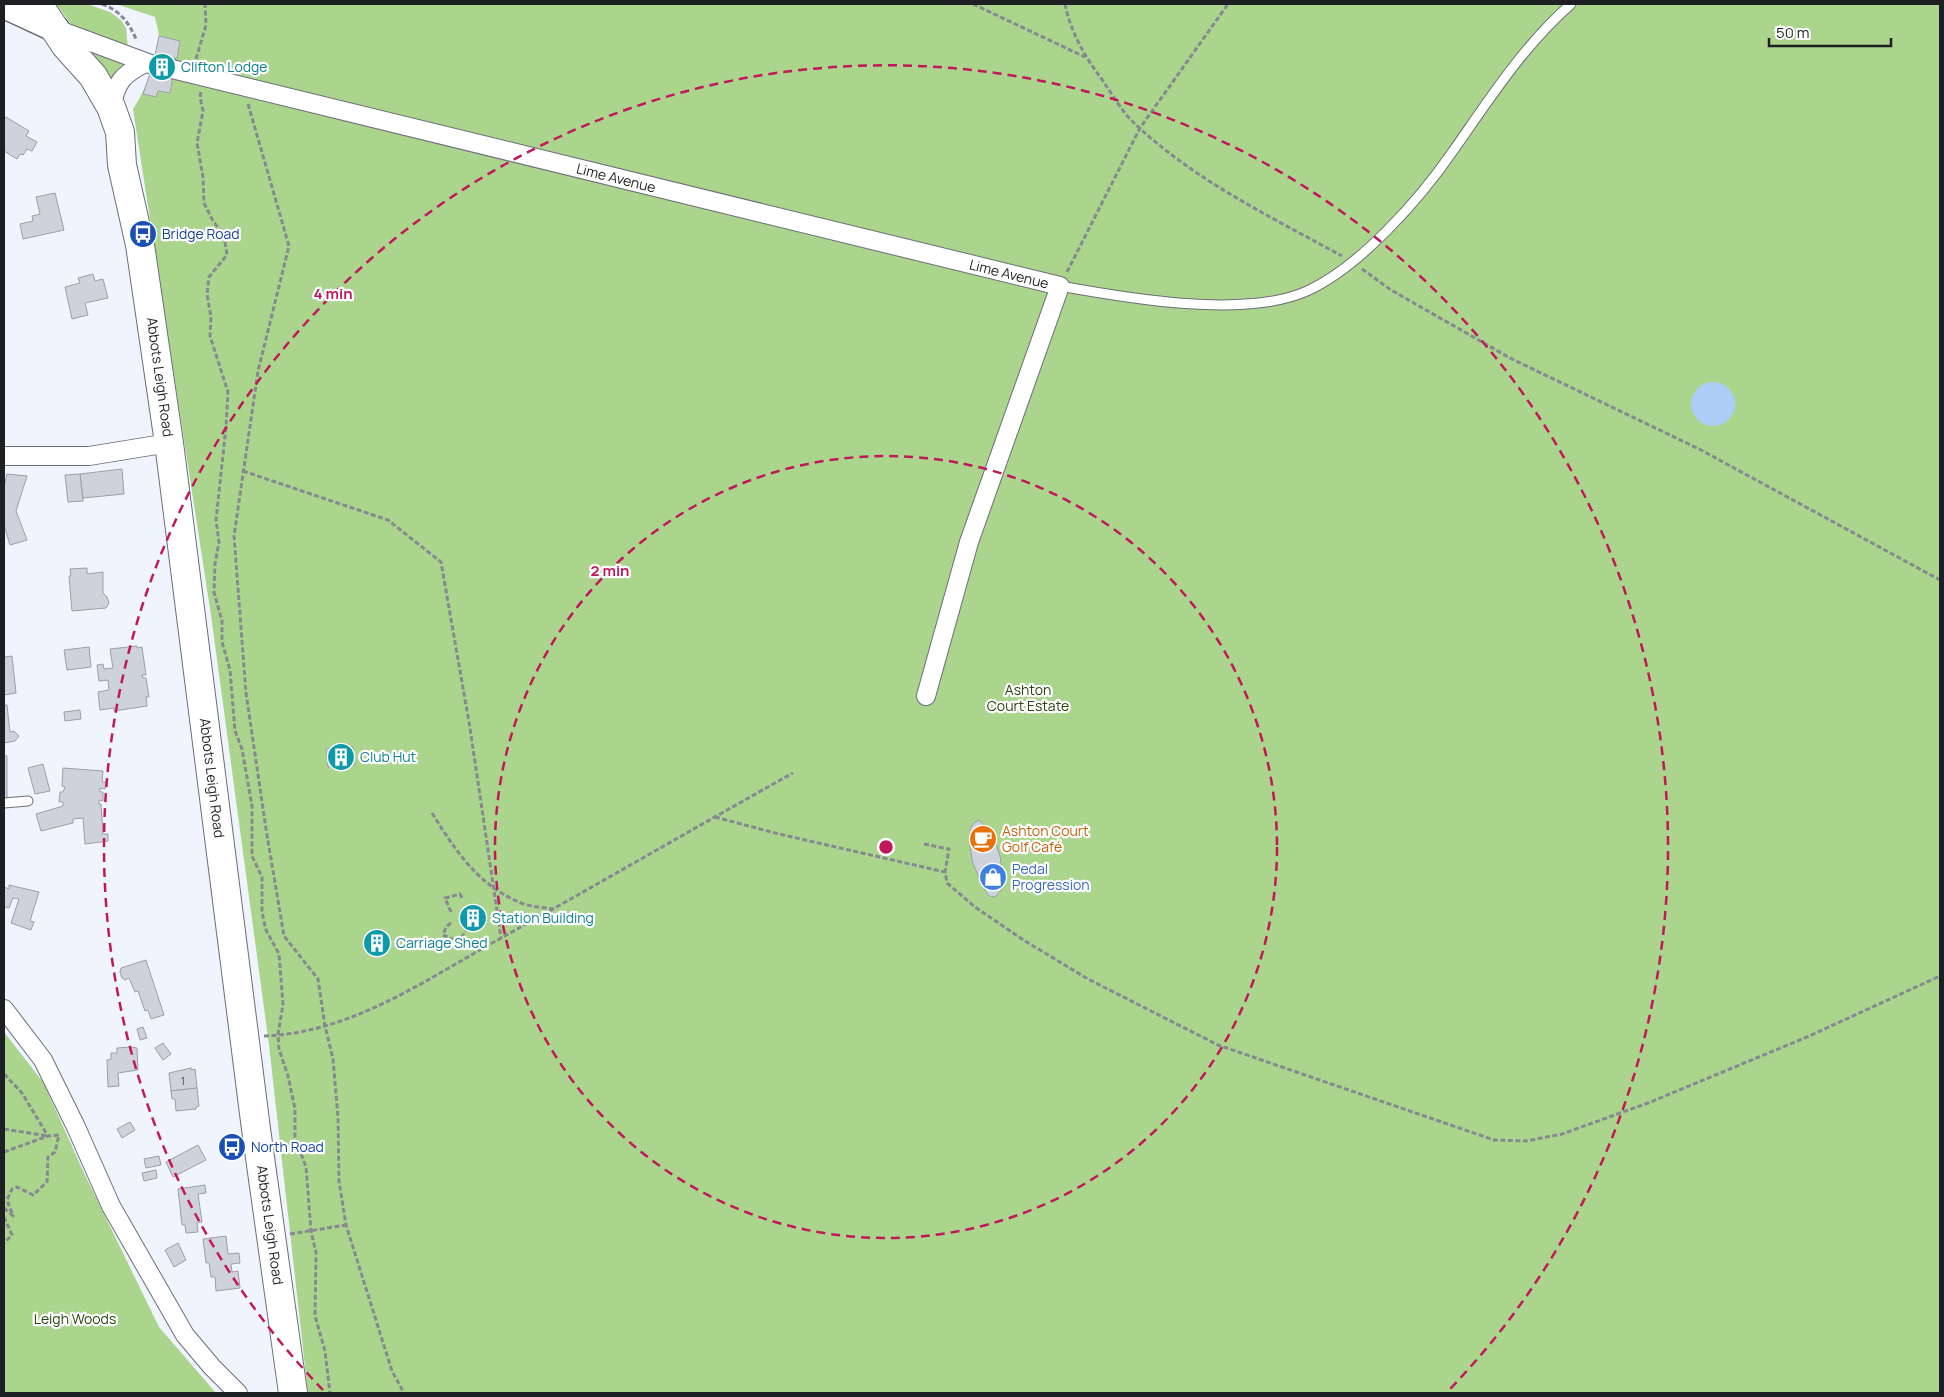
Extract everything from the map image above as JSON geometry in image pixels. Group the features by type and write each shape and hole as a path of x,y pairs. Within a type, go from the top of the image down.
{"main road":[{"path":"38,4 61,38"},
{"path":"4,5 61,38"},
{"name":"Abbots Leigh Road","path":"61,38 93,76 111,107 120,132 122,165 140,245 169,443 244,1035 293,1393"},
{"name":"Abbots Leigh Road","path":"61,38 80,83 122,165"}],"street":[{"path":"61,38 149,64"},
{"path":"111,107 120,81 130,71 149,64"},
{"name":"Lime Avenue","path":"172,70 1060,286"},
{"path":"926,696 969,542 1060,286"},
{"path":"4,456 90,456 169,443"},
{"path":"4,1010 43,1060 76,1127 111,1206 185,1335 212,1367 238,1393"}],"lane":[{"path":"1060,286 1170,302 1243,304 1276,301 1306,292 1354,262 1391,226 1436,176 1515,63 1571,4"},
{"path":"4,803 28,801"}],"path":[{"path":"102,4 113,8 125,18 149,64"},
{"path":"205,4 206,25 198,76 203,110 197,143 203,177 204,203 213,221 224,235 226,254 209,277 207,294 211,317 210,336 228,392 216,520 219,542 215,564 214,592 222,621 222,642 230,670 234,731 242,749 252,806 252,856 262,876 262,912 266,930 279,954 283,1004 278,1035 279,1049 288,1076 295,1109 295,1137 306,1167 311,1231 316,1253 315,1316 325,1351 330,1393"},
{"path":"973,4 1086,58"},
{"path":"1065,4 1068,18 1086,58 1131,120 1181,161 1234,197 1354,262 1391,290 1510,358 1701,450 1940,580"},
{"path":"1060,286 1140,128 1228,4"},
{"path":"243,87 289,246 258,371 234,536 246,693 284,936 318,979 325,1026 333,1059 338,1117 339,1181 346,1226 392,1371 404,1393"},
{"path":"243,471 388,520 441,562 470,728 501,938"},
{"path":"244,1035 278,1035 337,1023 411,990 793,774"},
{"path":"432,813 458,853 482,879 520,903 554,909"},
{"path":"715,817 945,872"},
{"path":"924,844 949,849 945,872 947,883 975,907 1025,941 1088,979 1218,1045 1494,1140 1526,1141 1562,1134 1648,1103 1807,1037 1940,976"},
{"path":"451,912 445,898 460,894 463,900"},
{"path":"450,923 443,935 460,942 464,930"},
{"path":"4,1074 22,1093 48,1136"},
{"path":"4,1129 48,1136"},
{"path":"4,1208 12,1216 7,1200 12,1189 17,1187 33,1195 47,1182 48,1157 55,1152 59,1135"},
{"path":"4,1152 48,1136"},
{"path":"4,1217 12,1235 4,1243"},
{"path":"290,1234 346,1226"}],"green space":[{"path":"56,4 87,4 110,12 121,20 126,28 128,49 84,33 71,24"},
{"name":"Ashton Court Estate","path":"116,4 1940,4 1940,1393 308,1393 269,1045 211,615 133,109 150,74 156,55 159,35 155,17"},
{"path":"82,42 129,62 108,88"},
{"name":"Leigh Woods","path":"4,1032 43,1082 84,1173 159,1327 216,1393 4,1393"}],"water":[{"path":"1713,382 1725,386 1731,392 1735,404 1731,416 1725,422 1713,426 1701,422 1695,416 1691,404 1695,392 1701,386"}],"building":[{"name":"Clifton Lodge","path":"159,36 180,41 177,59 174,58 170,93 158,91 156,97 143,94 153,65"},
{"path":"6,117 29,131 26,136 37,142 32,151 27,149 17,159 4,151 4,118"},
{"path":"55,193 64,230 23,239 20,224 33,221 32,216 40,214 36,197"},
{"path":"93,274 95,281 103,279 108,298 85,303 88,315 72,319 65,287 80,283 78,278"},
{"path":"122,469 124,494 83,498 80,474"},
{"path":"7,474 27,476 16,511 27,540 10,545 4,525 4,487"},
{"path":"80,474 83,501 68,502 65,475"},
{"path":"87,568 87,574 103,572 103,593 109,603 106,608 72,611 70,569"},
{"path":"137,646 137,648 142,647 146,675 142,675 143,678 146,678 149,697 146,697 147,706 114,711 114,708 100,710 98,692 109,690 108,680 99,681 97,665 103,664 104,669 113,668 110,649"},
{"path":"89,647 91,667 67,670 64,650"},
{"path":"12,656 16,693 4,695 4,657"},
{"path":"4,705 7,705 10,732 14,731 19,736 15,741 4,743"},
{"path":"80,710 81,719 65,721 64,712"},
{"name":"Club Hut","path":"353,747 355,765 328,767 326,749"},
{"path":"4,756 7,756 7,798 4,798"},
{"path":"43,764 50,791 35,794 28,768"},
{"path":"63,768 103,771 102,782 106,782 105,789 100,788 100,792 103,792 103,801 99,800 99,804 101,804 103,834 108,834 108,841 85,844 83,818 73,819 73,823 41,831 36,814 63,806 63,802 59,802 60,792 63,792 65,787 62,786"},
{"path":"979,820 993,835 1000,856 1003,878 1002,889 995,897 989,896 986,892 973,864 969,841 970,829"},
{"path":"9,885 39,892 30,921 34,922 31,930 11,923 19,899 13,898 9,908 4,907 4,887 9,889"},
{"name":"Station Building","path":"465,906 476,906 477,916 481,916 481,924 477,924 477,930 466,931"},
{"name":"Carriage Shed","path":"378,929 388,952 375,957 365,935"},
{"path":"146,960 164,1015 151,1019 148,1010 145,1011 138,991 135,992 129,978 125,980 122,978 120,972 121,968"},
{"path":"143,1027 147,1038 140,1040 137,1029"},
{"path":"163,1043 171,1054 163,1060 155,1048"},
{"path":"117,1048 137,1048 138,1070 118,1073 119,1086 108,1087 107,1060 111,1059 111,1053 117,1053"},
{"path":"191,1068 191,1070 195,1069 197,1088 171,1091 169,1073"},
{"path":"197,1088 199,1106 196,1109 176,1111 175,1099 172,1099 171,1091"},
{"path":"130,1122 135,1130 122,1138 117,1129"},
{"path":"198,1145 206,1160 173,1177 166,1162"},
{"path":"159,1156 161,1165 146,1168 144,1159"},
{"path":"156,1170 157,1178 144,1181 142,1173"},
{"path":"205,1185 206,1193 198,1194 202,1222 197,1223 198,1232 186,1233 185,1225 182,1225 178,1189"},
{"path":"226,1236 228,1254 239,1253 240,1263 231,1264 232,1272 238,1271 240,1288 216,1291 215,1277 211,1277 209,1263 206,1263 203,1239"},
{"path":"178,1243 186,1260 174,1267 165,1250"}],"place":[{"name":"Clifton Lodge","path":"162,67"},
{"name":"Bridge Road","path":"143,234"},
{"name":"Club Hut","path":"341,757"},
{"name":"Ashton Court Golf Café","path":"983,839"},
{"name":"Pedal Progression","path":"993,877"},
{"name":"Station Building","path":"473,918"},
{"name":"Carriage Shed","path":"377,943"},
{"name":"North Road","path":"232,1147"}]}
